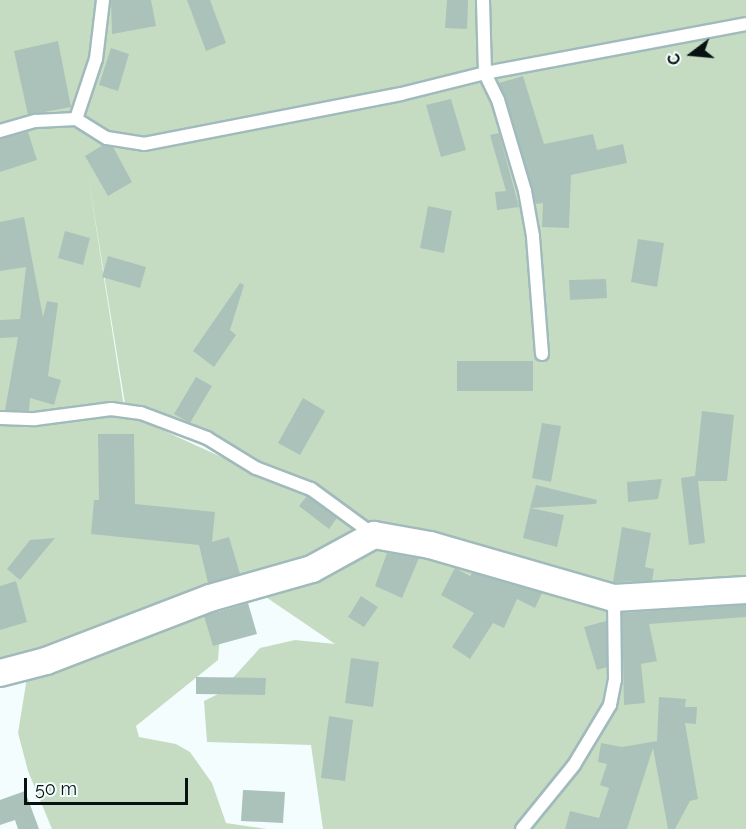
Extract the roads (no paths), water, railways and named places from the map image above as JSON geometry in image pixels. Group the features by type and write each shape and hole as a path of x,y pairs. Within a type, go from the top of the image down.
{"street":[{"path":"0,674 55,657 210,598 312,569 374,535 460,553 614,598 746,590"}],"lane":[{"path":"76,119 96,59 103,0"},
{"path":"483,0 485,73 498,100 525,190 533,236 542,354"},
{"path":"0,131 36,121 76,119 107,138 144,144 401,94 485,73 746,24"},
{"path":"1,418 35,419 111,409 141,413 207,438 256,468 311,489 374,535"},
{"path":"522,829 574,765 610,705 615,680 614,598"}]}
